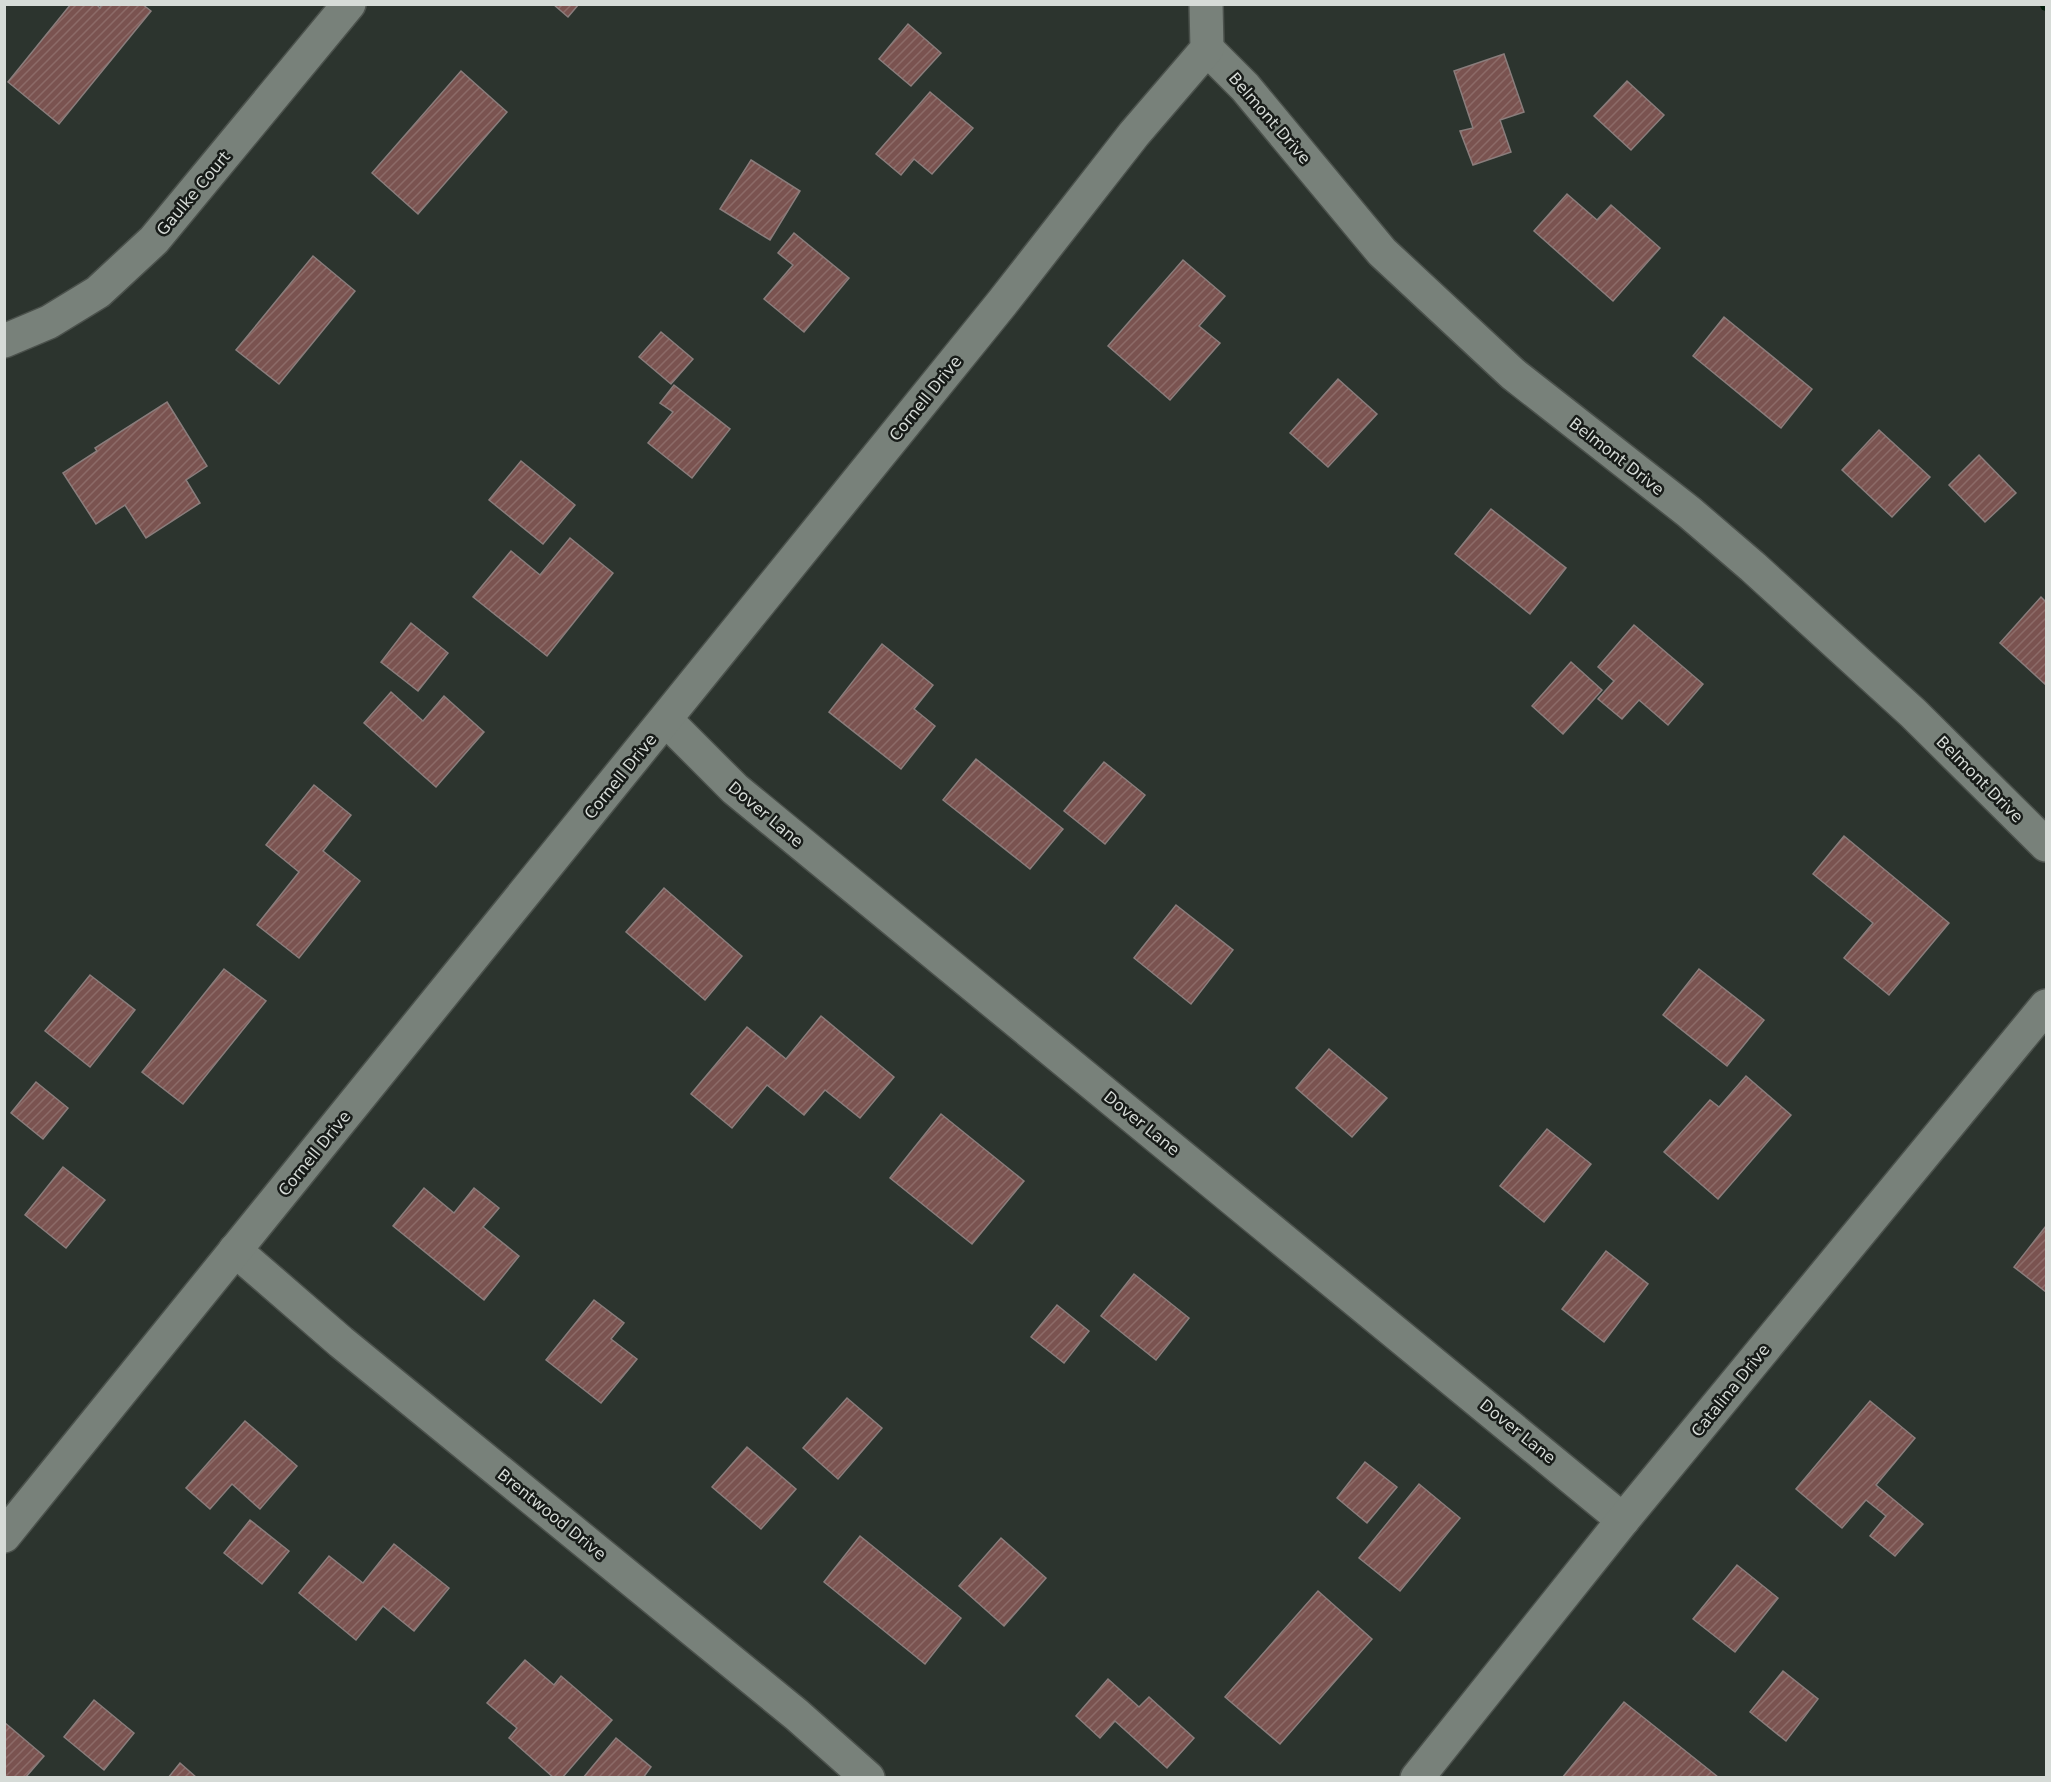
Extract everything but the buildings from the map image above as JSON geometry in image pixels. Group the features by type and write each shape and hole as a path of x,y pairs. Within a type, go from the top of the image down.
{"street":[{"name":"Gaulke Court","path":"4,341 50,322 98,292 154,240 349,4"},
{"path":"1206,4 1207,49"},
{"name":"Cornell Drive","path":"4,1536 666,720 1002,303 1134,134 1207,49"},
{"name":"Belmont Drive","path":"1207,49 1245,87 1382,252 1514,374 1689,512 1753,567 1913,712 2046,845"},
{"name":"Dover Lane","path":"666,720 735,789 1548,1455 1623,1520"},
{"name":"Catalina Drive","path":"1417,1778 1623,1520 2046,1006"},
{"name":"Brentwood Drive","path":"235,1250 341,1342 797,1715 868,1778"}]}
